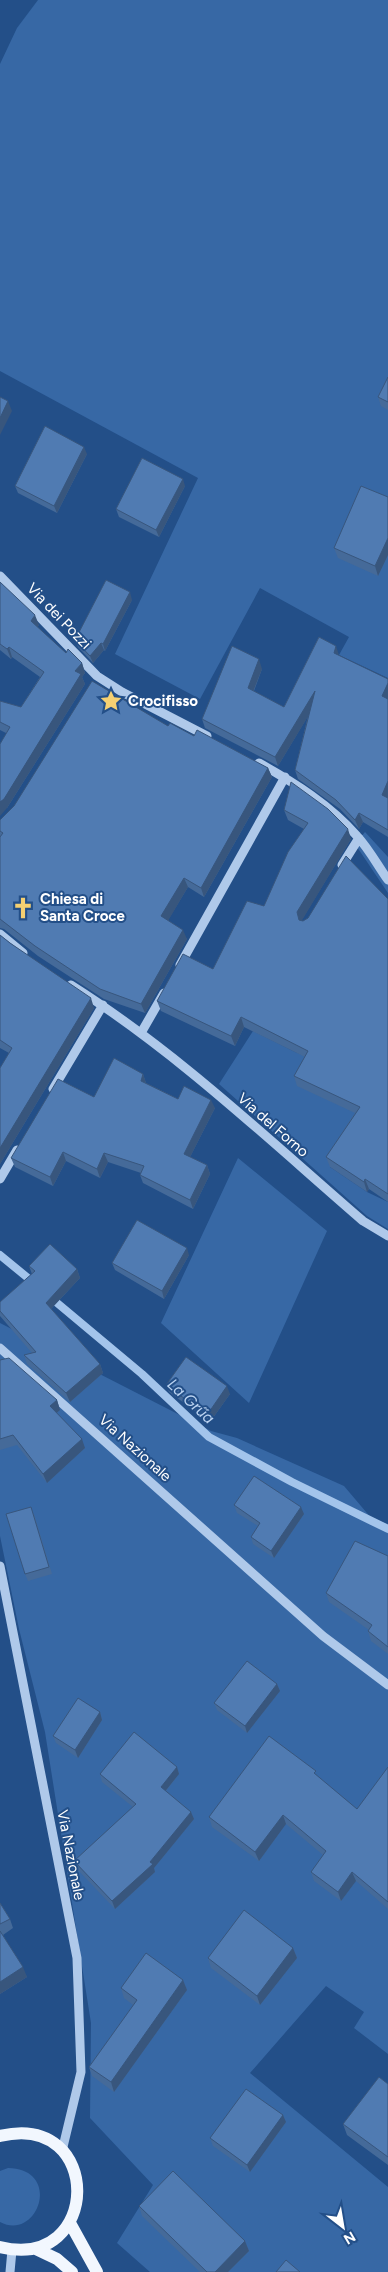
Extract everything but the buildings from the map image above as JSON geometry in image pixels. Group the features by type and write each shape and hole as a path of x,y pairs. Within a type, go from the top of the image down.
{"main road":[{"path":"0,2136 17,2133 34,2135 49,2141 62,2151 71,2163 77,2178 79,2193 70,2223 61,2234 36,2248 6,2249"},
{"path":"70,2223 97,2272"},
{"path":"36,2248 57,2259 72,2272"}],"street":[{"name":"Via dei Pozzi","path":"0,576 95,680 215,740"},
{"path":"250,759 285,777 336,814 359,838 388,880"},
{"path":"175,973 285,777"},
{"path":"335,877 359,838"},
{"path":"0,934 34,961"},
{"name":"Via del Forno","path":"64,981 103,1005 182,1065 363,1221 388,1236"},
{"path":"141,1033 170,982"},
{"path":"47,1099 103,1005"},
{"path":"0,1179 22,1142"},
{"name":"Via Nazionale","path":"0,1348 324,1636 388,1684"},
{"name":"Via Nazionale","path":"0,1566 77,1958 80,2072 62,2151"},
{"path":"6,2249 10,2272"}],"shaded area":[{"path":"38,0 388,0 388,678 339,655 349,637 260,588 200,699 115,654 198,478 0,371 0,64 17,28"},
{"path":"365,832 388,857 388,893 355,844"},
{"path":"253,1031 295,1052 375,1084 330,1167 367,1192 388,1202 388,1229 367,1216 219,1084"},
{"path":"238,1158 327,1231 249,1403 161,1323"},
{"path":"0,1323 211,1431 237,1438 344,1486 372,1519 388,1524 388,1682 326,1636 0,1344"},
{"path":"0,1353 388,1687 388,2054 354,2028 364,2012 326,1986 250,2073 388,2187 388,2272 150,2272 117,2243 153,2185 90,2118 91,2023 45,1732 19,1629 0,1536"},
{"path":"8,2168 25,2171 35,2180 40,2191 39,2203 34,2214 25,2222 14,2225 0,2222 0,2171"}],"waterway":[{"name":"La Grűa","path":"0,1255 34,1283"},
{"name":"La Grűa","path":"50,1297 142,1374 209,1437 292,1482 388,1529"}],"place":[{"name":"Crocifisso","path":"111,701"},
{"name":"Chiesa di Santa Croce","path":"23,908"}]}
